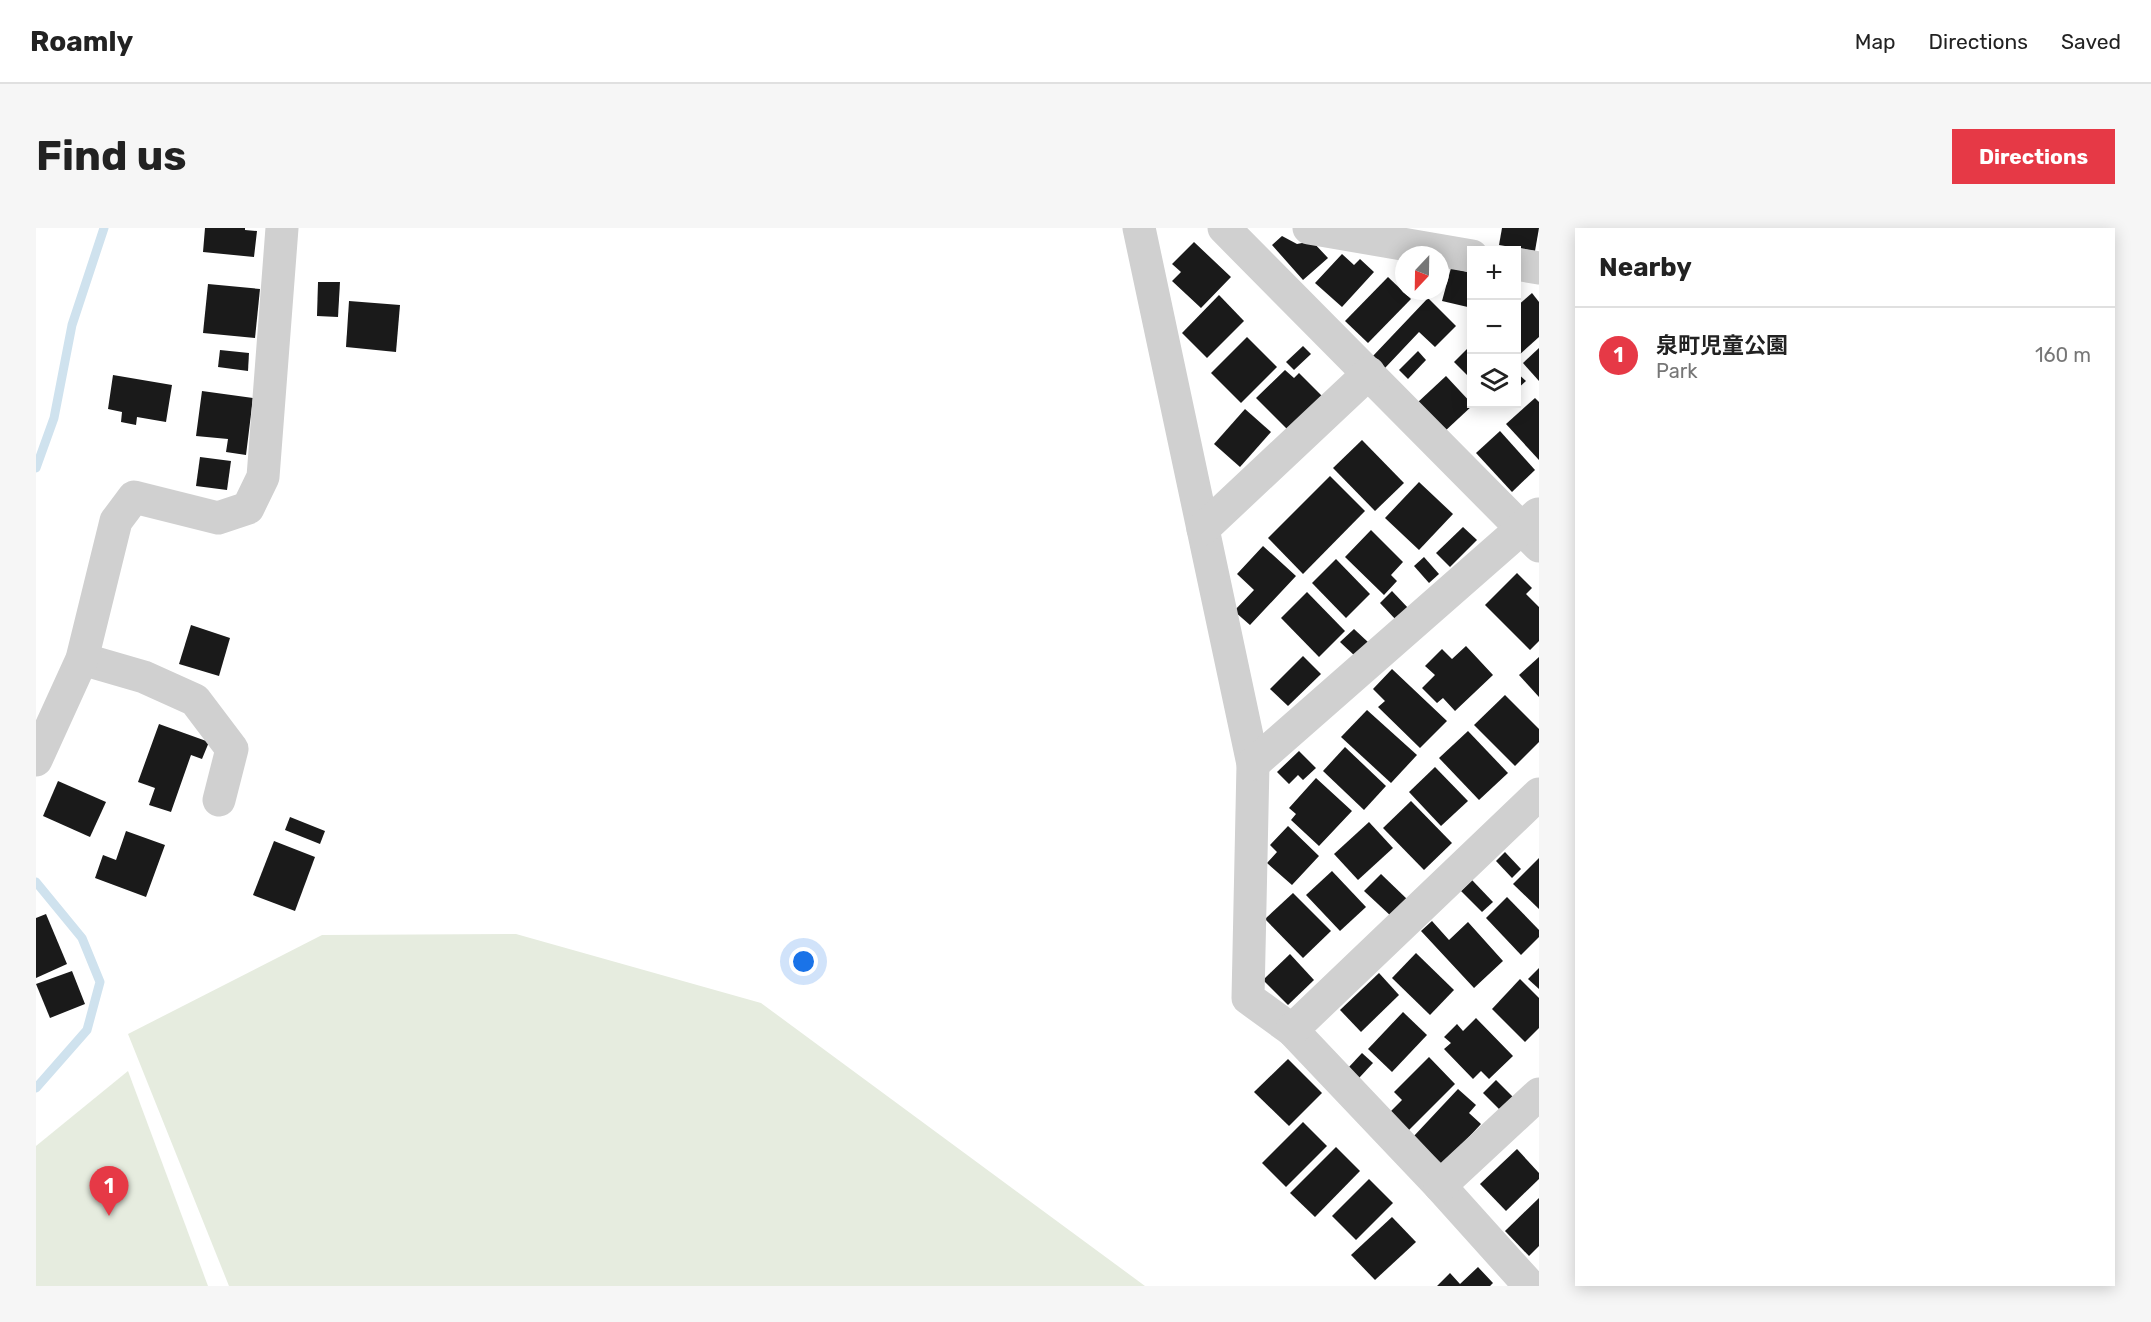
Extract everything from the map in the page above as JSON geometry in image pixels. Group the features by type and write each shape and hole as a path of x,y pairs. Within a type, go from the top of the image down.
{"street":[{"path":"36,760 82,659 116,521 134,497 218,518 248,508 263,477 282,228"},
{"path":"1139,228 1253,764 1248,998 1292,1030 1440,1186 1530,1286"},
{"path":"1224,228 1369,374 1534,529 1253,764"},
{"path":"1309,228 1467,255"},
{"path":"1521,265 1539,268"},
{"path":"1203,529 1369,374"},
{"path":"82,659 144,677 195,700 232,748 219,800"},
{"path":"1292,1030 1539,794"},
{"path":"1440,1186 1539,1094"}],"shaded area":[{"path":"516,934 761,1003 1145,1286 229,1286 128,1034 322,935"},
{"path":"128,1071 208,1286 36,1286 36,1146"}],"building":[{"path":"205,228 245,228 245,230 257,231 254,257 203,252"},
{"path":"1502,228 1539,228 1535,251 1521,249 1521,246 1499,245"},
{"path":"1282,236 1297,244 1312,241 1328,258 1303,280 1272,245"},
{"path":"1194,242 1231,277 1201,308 1172,281 1181,272 1172,264"},
{"path":"1342,254 1354,265 1360,259 1374,272 1342,307 1315,283"},
{"path":"1451,268 1467,272 1467,307 1442,301 1449,300"},
{"path":"1388,277 1395,284 1395,300 1410,300 1368,343 1345,321"},
{"path":"318,282 340,282 338,317 317,316"},
{"path":"208,284 260,289 255,338 203,333"},
{"path":"1532,293 1539,302 1539,337 1521,353 1521,303"},
{"path":"1219,295 1244,321 1207,358 1182,333"},
{"path":"1426,300 1430,300 1456,326 1435,347 1419,332 1385,368 1372,357"},
{"path":"349,301 400,305 396,352 346,347"},
{"path":"1247,337 1277,367 1241,403 1211,373"},
{"path":"1303,346 1311,354 1294,370 1286,362"},
{"path":"1539,348 1539,381 1523,363"},
{"path":"1467,349 1467,375 1454,362"},
{"path":"220,350 249,353 248,371 218,367"},
{"path":"1418,351 1426,360 1408,379 1399,370"},
{"path":"1285,370 1294,378 1299,373 1325,399 1291,433 1256,398"},
{"path":"113,375 172,385 166,422 137,417 136,425 121,422 122,412 108,409"},
{"path":"1446,376 1467,399 1467,408 1470,408 1444,432 1417,403"},
{"path":"202,391 253,398 246,455 226,452 228,439 196,436"},
{"path":"1535,398 1539,402 1539,460 1506,424"},
{"path":"1245,409 1271,432 1240,467 1214,444"},
{"path":"1500,431 1535,470 1512,492 1476,453"},
{"path":"1362,440 1404,483 1375,511 1333,468"},
{"path":"200,457 231,461 227,490 196,486"},
{"path":"1330,476 1365,511 1303,574 1268,538"},
{"path":"1419,482 1453,514 1419,550 1385,518"},
{"path":"1463,527 1477,540 1450,567 1436,553"},
{"path":"1371,530 1403,562 1391,575 1397,581 1384,595 1345,557"},
{"path":"1263,546 1296,576 1250,625 1234,611 1254,590 1237,574"},
{"path":"1424,557 1439,574 1429,583 1414,566"},
{"path":"1336,559 1370,594 1346,618 1312,583"},
{"path":"1517,573 1532,588 1526,594 1539,607 1539,641 1530,650 1485,605"},
{"path":"1392,591 1409,609 1397,621 1380,603"},
{"path":"1307,592 1345,631 1319,657 1281,618"},
{"path":"191,625 230,638 219,676 179,664"},
{"path":"1354,629 1369,643 1356,657 1340,642"},
{"path":"1466,646 1493,675 1455,711 1443,698 1437,703 1422,688 1435,675 1425,666 1442,649 1452,659"},
{"path":"1303,656 1321,674 1288,706 1270,689"},
{"path":"1539,657 1539,697 1519,675"},
{"path":"1392,669 1447,721 1420,748 1378,707 1385,701 1373,689"},
{"path":"1505,695 1539,729 1539,742 1515,766 1474,725"},
{"path":"1367,710 1417,755 1391,783 1341,737"},
{"path":"159,724 209,742 202,759 191,755 171,812 149,805 155,788 138,782"},
{"path":"1468,731 1508,773 1479,800 1439,758"},
{"path":"1345,747 1386,786 1364,810 1323,771"},
{"path":"1299,751 1316,768 1303,780 1298,775 1289,784 1277,772"},
{"path":"1435,767 1468,801 1441,826 1409,792"},
{"path":"1316,778 1352,811 1319,846 1291,820 1296,814 1289,808"},
{"path":"58,781 106,802 90,837 43,816"},
{"path":"1411,801 1452,843 1424,870 1383,828"},
{"path":"290,817 325,831 320,844 285,830"},
{"path":"1369,822 1393,848 1358,880 1334,854"},
{"path":"1288,826 1319,856 1292,885 1267,863 1277,852 1270,845"},
{"path":"126,831 165,845 146,897 95,878 103,855 116,860"},
{"path":"274,841 315,857 295,911 253,895"},
{"path":"1505,852 1521,869 1512,878 1496,861"},
{"path":"1539,858 1539,909 1513,884"},
{"path":"1332,871 1366,907 1340,931 1306,895"},
{"path":"1381,874 1408,900 1392,917 1364,891"},
{"path":"1472,880 1493,902 1482,912 1461,891"},
{"path":"1293,893 1331,931 1303,958 1265,919"},
{"path":"1507,897 1539,930 1539,937 1521,955 1486,918"},
{"path":"46,914 67,964 36,978 36,918"},
{"path":"1432,921 1449,940 1468,922 1503,961 1474,988 1421,931"},
{"path":"1416,953 1454,990 1430,1015 1392,978"},
{"path":"1290,954 1314,980 1288,1005 1263,980"},
{"path":"1539,968 1539,989 1528,979"},
{"path":"72,971 85,1004 50,1018 36,984"},
{"path":"1379,973 1399,995 1361,1032 1340,1010"},
{"path":"1520,979 1539,998 1539,1028 1525,1042 1492,1009"},
{"path":"1403,1012 1427,1035 1392,1072 1368,1049"},
{"path":"1476,1018 1513,1056 1489,1079 1481,1071 1473,1079 1444,1049 1451,1043 1444,1037 1457,1024 1463,1031"},
{"path":"1362,1053 1373,1063 1359,1078 1348,1068"},
{"path":"1429,1057 1455,1084 1405,1134 1387,1115 1402,1100 1394,1092"},
{"path":"1288,1059 1322,1093 1289,1126 1254,1092"},
{"path":"1496,1080 1516,1100 1503,1113 1483,1093"},
{"path":"1458,1089 1476,1105 1469,1113 1481,1124 1443,1165 1413,1137"},
{"path":"1303,1122 1327,1146 1286,1187 1262,1163"},
{"path":"1336,1147 1360,1171 1315,1217 1290,1193"},
{"path":"1517,1149 1539,1173 1539,1179 1506,1211 1480,1184"},
{"path":"1369,1179 1393,1203 1356,1240 1332,1216"},
{"path":"1539,1198 1539,1246 1529,1256 1505,1231"},
{"path":"1392,1217 1416,1242 1375,1280 1351,1255"},
{"path":"1478,1267 1493,1283 1490,1286 1437,1286 1450,1273 1460,1284"}],"waterway":[{"path":"36,468 54,418 72,325 104,228"},
{"path":"36,882 82,938 100,982 87,1030 36,1088"}],"place":[{"name":"泉町児童公園","path":"109,1216"}]}
